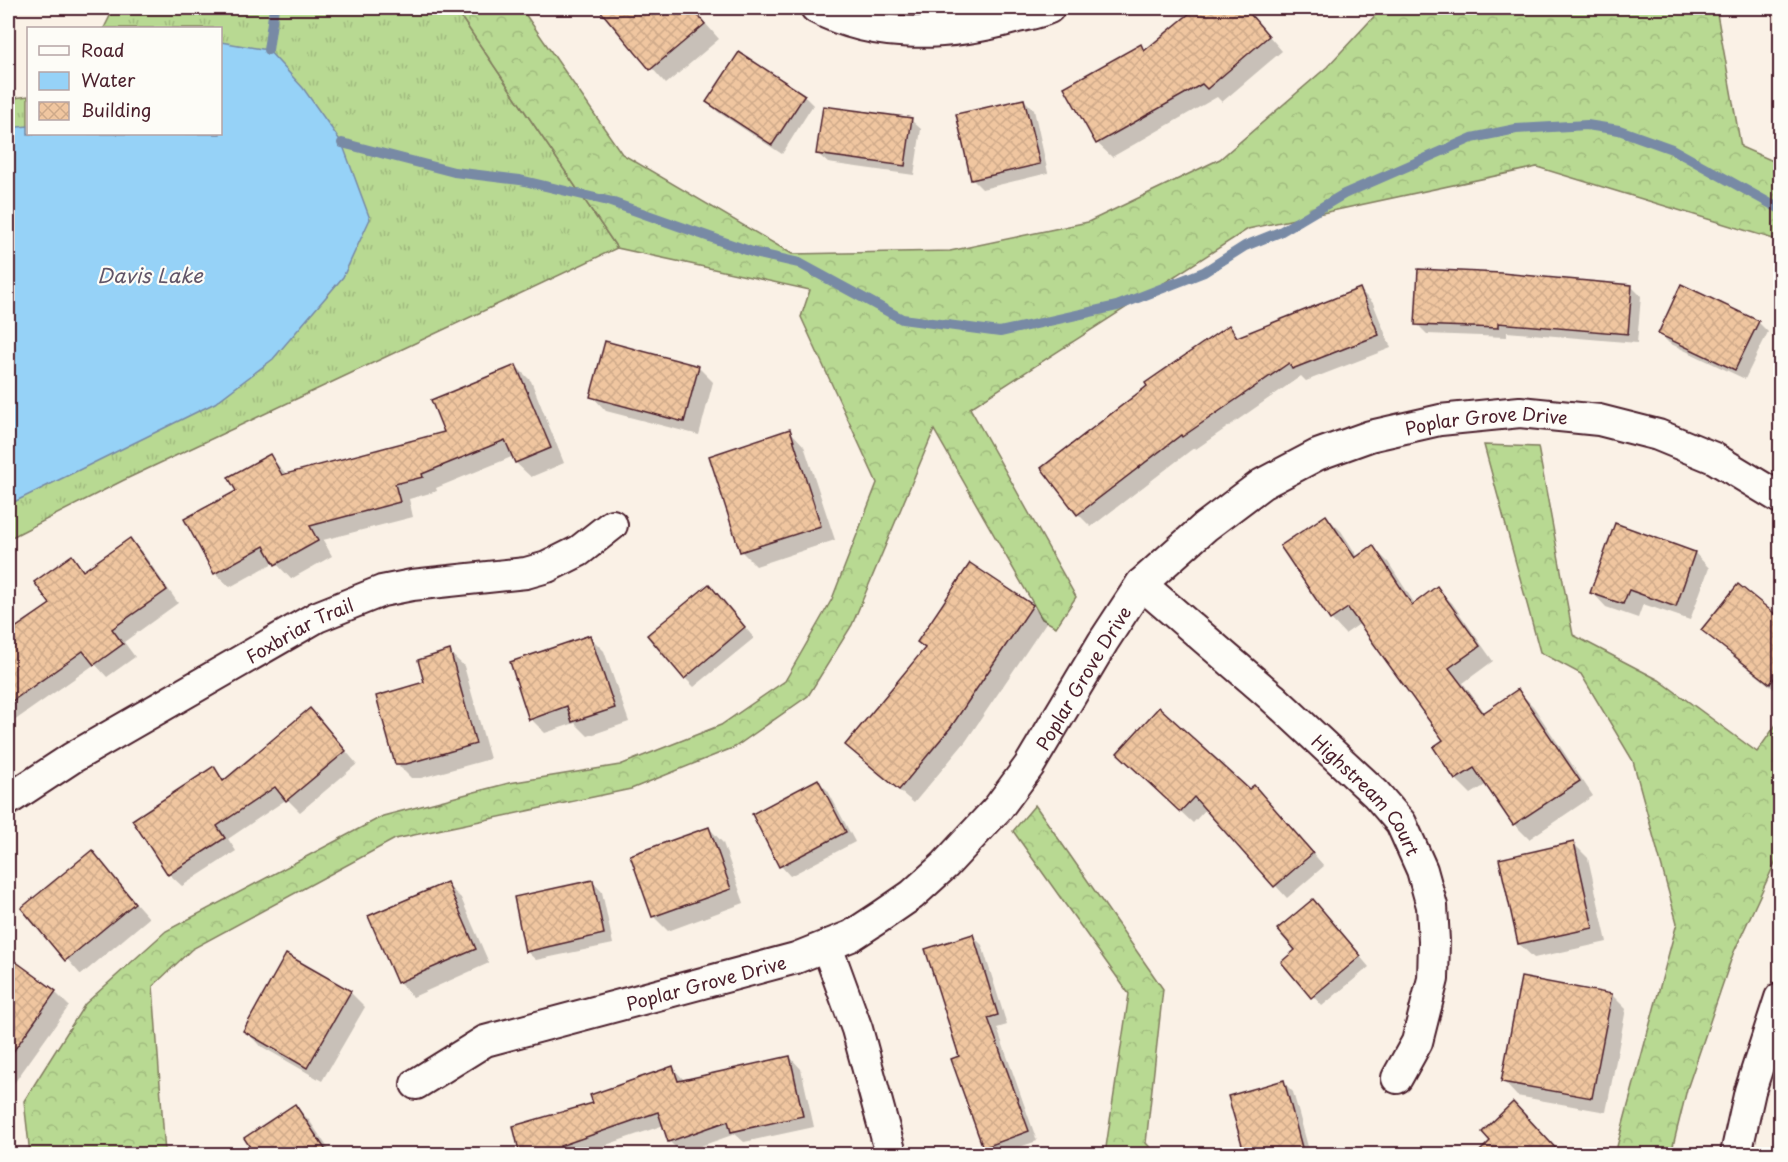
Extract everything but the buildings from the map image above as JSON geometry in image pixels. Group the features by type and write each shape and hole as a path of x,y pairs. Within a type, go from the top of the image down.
{"street":[{"path":"816,8 829,15 873,29 921,33 960,30 1002,22 1049,8"},
{"name":"Poplar Grove Drive","path":"416,1084 485,1041 796,958 827,947 861,930 912,895 945,865 998,808 1029,766 1103,642 1141,584 1205,527 1262,484 1317,455 1370,436 1440,420 1520,412 1599,420 1658,435 1714,458 1780,498"},
{"name":"Foxbriar Trail","path":"8,800 72,758 317,617 382,591 412,585 526,573 547,567 579,551 612,525"},
{"name":"Highstream Court","path":"1141,584 1272,697 1376,794 1401,823 1422,870 1432,906 1434,941 1433,979 1417,1042 1398,1078"},
{"path":"827,947 857,1029 891,1155"},
{"path":"1736,1155 1750,1090 1780,998"}],"green space":[{"path":"114,8 455,8 617,248 124,480 8,539 8,99 27,96 27,135 222,135 222,27 104,27"},
{"path":"455,8 521,8 622,154 792,254 950,251 1088,222 1220,159 1327,67 1382,8 1716,8 1741,147 1780,164 1780,241 1537,167 1248,229 970,408 1076,597 1056,627 1042,619 934,430 852,625 808,696 735,747 631,789 395,839 192,949 153,986 165,1154 30,1154 24,1101 85,1004 166,931 383,816 509,783 620,765 721,725 785,681 832,599 877,483 801,317 810,290 617,248"},
{"path":"1484,445 1538,447 1573,635 1659,680 1757,752 1780,719 1780,852 1733,954 1687,1089 1671,1154 1615,1154 1677,923 1633,761 1581,674 1540,652"},
{"path":"1035,805 1163,989 1146,1143 1156,1154 1105,1154 1129,994 1013,831"}],"water":[{"name":"Davis Lake","path":"222,42 268,50 303,88 342,143 370,219 343,277 273,359 215,403 8,505 8,128 27,126 27,135 222,135"}],"waterway":[{"path":"268,50 274,8"},
{"path":"342,143 454,172 520,180 608,201 755,253 799,263 902,319 1000,332 1117,306 1204,272 1245,246 1280,232 1344,194 1472,138 1516,129 1587,125 1619,130 1672,149 1780,209"}]}
